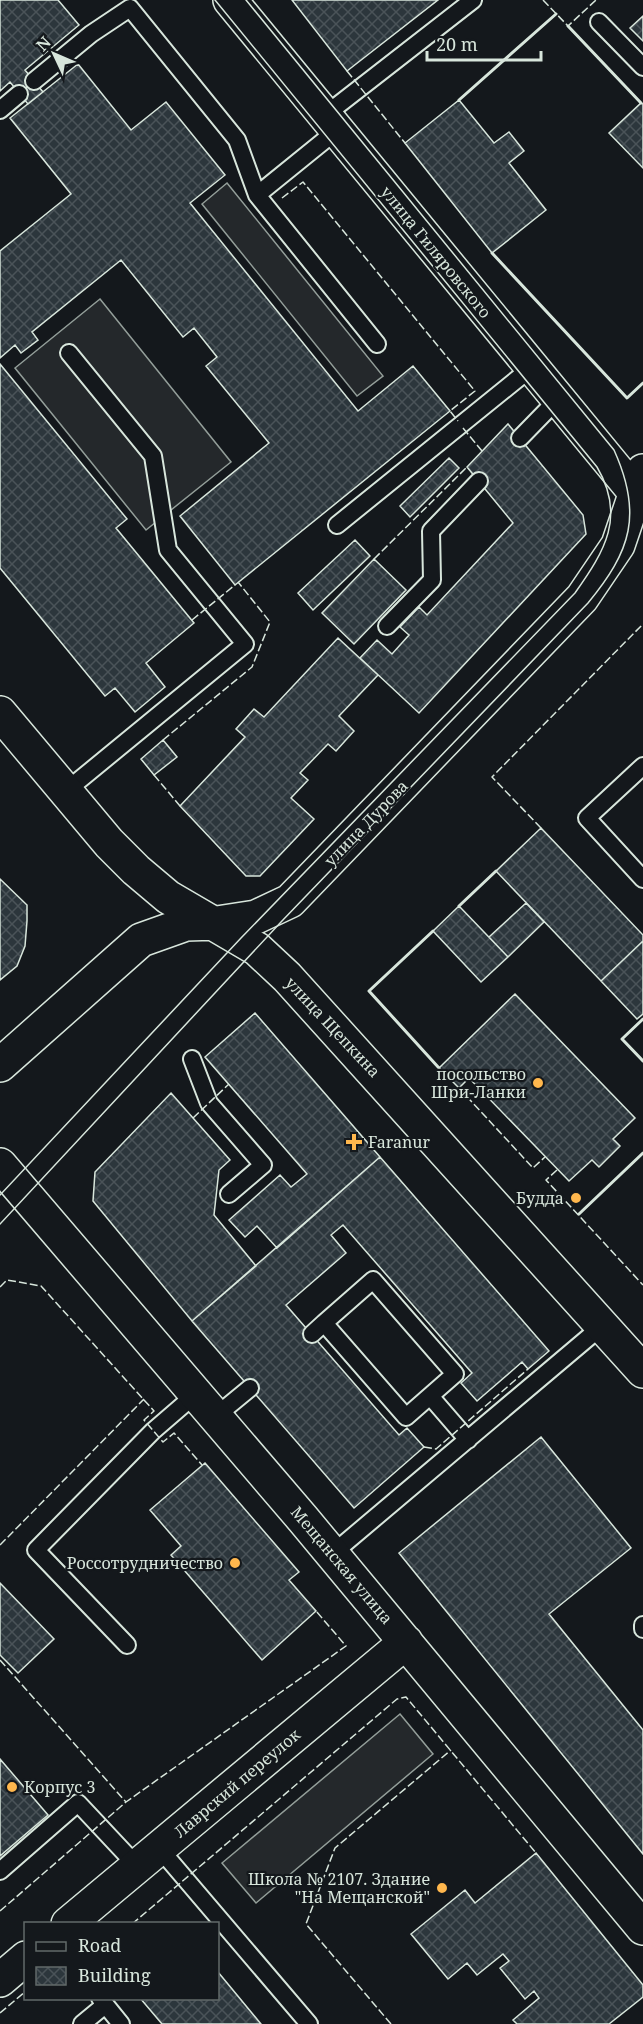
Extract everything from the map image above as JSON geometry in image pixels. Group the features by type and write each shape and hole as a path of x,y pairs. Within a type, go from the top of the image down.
{"street":[{"name":"улица Гиляровского","path":"230,0 557,400 641,489"},
{"name":"улица Дурова","path":"0,1065 141,940 186,924 217,923 256,917 290,901 582,598 618,545 641,489"},
{"name":"улица Щепкина","path":"0,713 136,870 168,897 217,923 263,955 287,977 643,1371"},
{"path":"287,977 278,945 281,921 290,901"},
{"name":"Мещанская улица","path":"0,1165 206,1404 643,1928"},
{"name":"Лаврский переулок","path":"69,1922 406,1642"},
{"path":"0,1980 24,1960"}],"lane":[{"path":"257,195 330,123 473,0"},
{"path":"34,81 131,3 237,140 257,195 377,344"},
{"path":"599,22 643,67"},
{"path":"0,110 19,94"},
{"path":"66,791 245,644 168,550 153,456 69,353"},
{"path":"337,525 531,368"},
{"path":"520,438 557,400"},
{"path":"387,626 432,580 431,531 479,481"},
{"path":"643,766 587,818 643,879"},
{"path":"192,1059 208,1103 263,1165 229,1194"},
{"path":"373,1280 455,1374 430,1396 406,1417 318,1329 373,1280"},
{"path":"332,1554 602,1326"},
{"path":"127,1645 36,1550 153,1431 206,1404 250,1388"},
{"path":"430,1396 468,1440"},
{"path":"0,1871 78,1803 148,1857 211,1922"},
{"path":"219,1931 309,2024"},
{"path":"82,2024 102,2001 122,2024"}],"shaded area":[{"path":"227,183 383,376 357,396 202,204"},
{"path":"100,299 231,462 146,530 15,368"},
{"path":"400,1714 433,1754 256,1903 222,1863"}],"building":[{"path":"0,0 58,0 79,25 25,70 43,92 28,104 10,82 0,91"},
{"path":"292,0 438,0 347,71"},
{"path":"643,16 643,41 630,28"},
{"path":"78,64 131,130 166,102 225,175 190,203 358,411 413,366 450,411 235,585 180,516 269,443 206,366 217,357 194,328 183,337 121,260 32,332 38,340 21,353 15,345 0,358 0,251 71,194 10,118"},
{"path":"459,100 494,143 509,132 524,151 509,163 546,210 492,253 405,143"},
{"path":"641,103 643,104 643,168 609,133"},
{"path":"0,364 127,519 116,528 194,623 146,663 165,687 135,712 115,688 105,696 0,568"},
{"path":"508,424 583,515 586,534 419,713 360,658 377,640 392,654 409,635 400,627 419,607 427,615 513,523 467,467"},
{"path":"449,458 459,468 410,517 400,506"},
{"path":"355,540 370,556 313,610 298,593"},
{"path":"374,559 406,590 354,644 322,613"},
{"path":"338,638 378,675 339,716 354,731 336,751 328,744 300,773 308,780 291,798 314,819 260,876 246,876 180,806 245,737 236,729 254,709 264,717"},
{"path":"163,740 177,757 154,775 141,759"},
{"path":"541,828 643,935 643,941 601,981 496,871"},
{"path":"0,879 27,905 27,921 25,946 17,966 0,980"},
{"path":"526,903 544,922 508,957 489,937"},
{"path":"459,906 508,957 481,982 433,931"},
{"path":"643,941 643,1014 637,1019 601,981"},
{"name":"посольство Шри-Ланки","path":"515,994 635,1118 613,1139 620,1146 599,1167 592,1160 569,1181 469,1078 459,1088 439,1068"},
{"path":"255,1013 380,1157 277,1248 257,1226 245,1237 229,1220 280,1175 291,1187 307,1174 205,1057"},
{"path":"171,1093 230,1160 219,1170 214,1215 256,1266 192,1321 93,1201 95,1172"},
{"path":"380,1157 549,1351 528,1369 522,1362 477,1401 461,1383 472,1373 343,1225 331,1235 346,1253 286,1305 399,1435 407,1428 424,1447 354,1508 192,1321"},
{"path":"541,1437 631,1548 549,1614 643,1730 643,1854 399,1553"},
{"name":"Россотрудничество","path":"205,1463 299,1572 289,1580 316,1611 262,1660 171,1555 181,1546 150,1510"},
{"path":"0,1583 54,1639 18,1673 0,1655"},
{"name":"Корпус 3","path":"0,1759 48,1815 0,1856"},
{"path":"536,1853 643,1985 643,1997 609,2024 517,2024 513,2020 539,1998 534,1991 525,1999 500,1968 509,1961 503,1954 477,1975 467,1963 448,1979 411,1934 465,1890 475,1903"},
{"path":"219,1973 261,2024 162,2024 142,2000 219,2000"}],"tram line":[{"path":"0,1195 241,938 575,593 603,548 611,517 606,485 597,467 215,0"},
{"path":"0,1224 281,922 588,603 614,566 623,549 628,531 630,513 628,494 614,450 246,0"}],"fence":[{"path":"543,0 568,26 596,0"},
{"path":"347,71 405,143"},
{"path":"282,198 303,182 475,391 450,411 458,421"},
{"path":"463,428 482,451"},
{"path":"374,559 467,467"},
{"path":"163,740 252,667 270,622 238,582"},
{"path":"192,620 235,585"},
{"path":"541,828 492,777 643,624"},
{"path":"154,775 180,806"},
{"path":"193,1118 229,1084"},
{"path":"459,1088 533,1168 545,1157"},
{"path":"557,1170 546,1180 643,1285"},
{"path":"0,1287 7,1280 41,1286 154,1411 144,1420 163,1442 174,1433 202,1465"},
{"path":"424,1447 436,1449 528,1369"},
{"path":"0,1545 144,1399"},
{"path":"0,1911 126,1802 346,1646 316,1611"},
{"path":"0,1660 126,1802"},
{"path":"134,1922 397,1699 406,1697 536,1853"},
{"path":"391,2024 306,1924 335,1848 451,1750"},
{"path":"0,2013 24,1993"}],"wall":[{"path":"459,100 556,14"},
{"path":"568,26 641,103"},
{"path":"492,253 627,398 643,383"},
{"path":"459,906 496,871"},
{"path":"433,931 369,991 439,1068"},
{"path":"643,1019 622,1039 643,1061"},
{"path":"579,1214 643,1153"}],"place":[{"name":"посольство Шри-Ланки","path":"538,1083"},
{"name":"Faranur","path":"354,1142"},
{"name":"Будда","path":"576,1198"},
{"name":"Россотрудничество","path":"235,1563"},
{"name":"Корпус 3","path":"12,1787"},
{"name":"Школа № 2107. Здание \"На Мещанской\"","path":"442,1888"}]}
